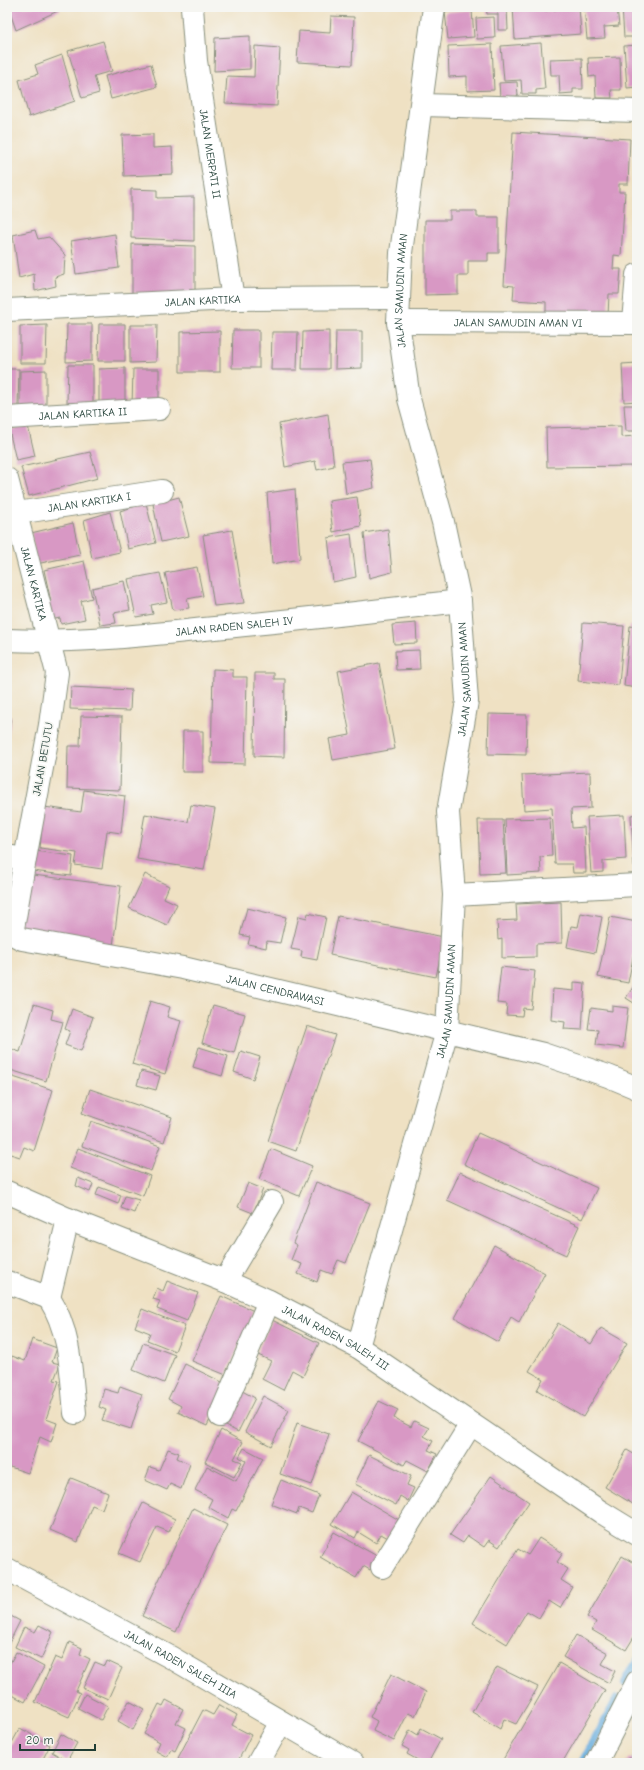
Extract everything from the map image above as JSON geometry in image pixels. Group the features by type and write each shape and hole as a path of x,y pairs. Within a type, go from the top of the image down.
{"street":[{"name":"JALAN MERPATI II","path":"192,7 196,61 234,299"},
{"name":"JALAN SAMUDIN AMAN","path":"358,1347 447,1031 454,895 448,812 467,701 460,601 443,522 409,399 398,322 401,253 434,7"},
{"path":"422,105 637,111"},
{"path":"635,322 637,275"},
{"name":"JALAN KARTIKA","path":"7,310 234,299 398,298"},
{"name":"JALAN SAMUDIN AMAN VI","path":"398,322 635,322"},
{"name":"JALAN KARTIKA II","path":"7,418 159,409"},
{"name":"JALAN KARTIKA","path":"7,479 49,642"},
{"name":"JALAN KARTIKA I","path":"17,514 162,490"},
{"name":"JALAN RADEN SALEH IV","path":"7,640 49,642 96,640 268,623 460,601"},
{"name":"JALAN BETUTU","path":"16,858 50,725 57,673 49,642"},
{"name":"JALAN CENDRAWASI","path":"16,858 13,929 16,936 22,939 183,968 543,1054 608,1076 637,1088"},
{"path":"454,895 637,885"},
{"name":"JALAN RADEN SALEH III","path":"7,1192 68,1219 225,1281 269,1301 358,1347 601,1512 637,1534"},
{"path":"225,1281 272,1202"},
{"path":"49,1298 68,1219"},
{"path":"7,1282 49,1298 57,1311 66,1335 75,1413"},
{"path":"220,1416 269,1301"},
{"path":"382,1567 471,1424"},
{"name":"JALAN RADEN SALEH IIIA","path":"7,1569 172,1658 352,1763"},
{"path":"596,1763 637,1682"},
{"path":"258,1763 280,1722"}],"building":[{"path":"8,7 59,7 60,10 16,30"},
{"path":"486,7 507,7 508,30 498,30 498,14 487,14"},
{"path":"513,7 545,7 545,11 556,10 556,7 579,7 581,34 515,39"},
{"path":"584,7 617,7 619,26 604,27 605,38 587,39"},
{"path":"622,7 637,7 637,37 624,37"},
{"path":"472,10 474,37 448,39 445,12"},
{"path":"331,16 354,17 352,65 297,62 299,31 330,33"},
{"path":"494,17 495,38 477,39 476,18"},
{"path":"250,36 250,69 214,71 215,38"},
{"path":"103,41 112,71 94,76 99,93 82,98 68,51"},
{"path":"541,43 545,89 536,90 536,94 522,94 521,80 504,81 501,46"},
{"path":"492,44 494,90 467,91 467,76 449,77 448,46"},
{"path":"637,45 637,87 627,88 624,46"},
{"path":"255,46 280,48 277,106 225,103 227,76 254,77"},
{"path":"62,55 75,101 29,117 19,80 38,74 35,65"},
{"path":"620,57 621,90 611,90 612,98 596,98 595,76 589,77 588,58"},
{"path":"582,58 583,89 573,89 573,93 560,94 559,75 551,75 550,59"},
{"path":"151,64 157,87 111,99 105,76"},
{"path":"517,82 518,96 500,97 499,83"},
{"path":"513,132 630,139 628,184 619,184 619,192 625,192 621,256 614,255 613,269 621,269 619,294 609,294 608,316 546,312 546,302 513,300 514,286 504,285"},
{"path":"153,134 153,148 172,147 173,174 124,176 122,135"},
{"path":"131,189 157,190 157,198 194,197 194,241 131,238"},
{"path":"450,211 477,211 477,217 499,217 499,253 488,253 488,261 468,261 468,276 458,276 458,294 425,295 425,220 450,220"},
{"path":"35,230 38,239 49,237 65,255 64,274 55,277 56,286 35,291 34,274 19,278 13,235"},
{"path":"115,234 119,268 76,274 71,241"},
{"path":"132,244 195,246 195,296 132,293"},
{"path":"67,324 92,324 92,361 66,362"},
{"path":"99,324 125,324 125,361 98,361"},
{"path":"47,325 46,363 20,363 20,326"},
{"path":"130,325 157,325 156,362 130,363"},
{"path":"7,327 9,327 9,364 7,364"},
{"path":"233,330 259,330 259,368 232,368"},
{"path":"220,331 220,372 180,372 180,332"},
{"path":"329,331 329,369 302,369 303,332"},
{"path":"336,331 362,331 362,368 335,369"},
{"path":"272,332 298,332 297,370 271,370"},
{"path":"637,363 637,401 624,402 622,364"},
{"path":"68,365 93,365 93,402 67,403"},
{"path":"125,368 125,406 99,406 99,369"},
{"path":"7,369 19,369 18,406 7,407"},
{"path":"133,369 159,369 159,406 132,407"},
{"path":"46,370 46,408 20,409 20,371"},
{"path":"624,405 637,405 637,431 626,431"},
{"path":"328,414 334,466 317,470 315,461 285,467 279,424"},
{"path":"28,426 35,456 16,460 9,430"},
{"path":"621,426 621,437 637,436 637,466 547,467 546,428"},
{"path":"90,452 98,478 29,496 21,467"},
{"path":"370,459 374,488 346,494 342,462"},
{"path":"295,489 300,559 272,564 267,493"},
{"path":"179,497 189,536 161,542 153,504"},
{"path":"357,497 361,526 333,532 329,501"},
{"path":"146,503 156,543 128,549 120,511"},
{"path":"110,512 120,552 92,558 84,520"},
{"path":"73,523 80,555 36,564 31,533"},
{"path":"388,529 392,572 369,578 364,533"},
{"path":"232,530 244,603 214,606 203,535"},
{"path":"351,534 356,577 333,582 328,538"},
{"path":"84,561 92,598 81,601 85,619 61,624 60,618 46,621 43,604 51,602 44,570"},
{"path":"197,567 203,596 187,599 189,608 173,610 165,573"},
{"path":"160,573 167,602 151,605 153,614 136,617 128,579"},
{"path":"124,581 130,610 114,613 116,623 100,625 92,588"},
{"path":"416,623 417,643 394,644 392,625"},
{"path":"583,623 624,626 619,685 578,681"},
{"path":"630,626 637,627 637,688 624,686"},
{"path":"419,650 420,669 396,670 395,651"},
{"path":"379,663 395,749 333,760 329,739 350,735 338,671"},
{"path":"213,669 233,670 233,677 247,677 245,764 211,763"},
{"path":"255,673 274,673 274,679 285,679 284,757 254,756"},
{"path":"71,687 131,690 130,711 70,709"},
{"path":"489,714 527,715 526,755 488,754"},
{"path":"7,716 11,717 8,737 7,736"},
{"path":"81,716 122,717 120,790 67,788 68,746 80,746"},
{"path":"183,731 203,731 203,772 182,772"},
{"path":"590,772 591,808 571,809 572,828 584,827 586,873 573,873 572,864 555,864 552,808 524,810 522,775"},
{"path":"84,790 125,796 121,833 107,831 102,869 75,865 77,853 40,848 44,807 81,812"},
{"path":"191,805 215,809 204,870 137,859 145,814 188,822"},
{"path":"637,814 637,867 634,867 631,815"},
{"path":"624,815 626,859 603,861 603,872 591,873 587,817"},
{"path":"550,818 552,856 540,857 541,873 507,875 505,819"},
{"path":"478,820 503,820 506,873 480,874"},
{"path":"35,851 73,856 71,876 33,871"},
{"path":"25,874 121,886 113,946 18,933"},
{"path":"145,874 169,886 164,898 177,904 167,925 129,908"},
{"path":"561,902 562,943 536,944 536,957 502,958 502,939 498,940 497,921 517,920 516,904"},
{"path":"247,908 286,917 280,943 267,941 266,948 248,944 250,937 240,935"},
{"path":"308,913 326,917 317,960 301,957 302,951 291,949 299,916 307,918"},
{"path":"581,913 602,917 595,953 567,947 571,926 578,927"},
{"path":"338,916 444,937 436,977 330,955"},
{"path":"610,917 637,922 637,937 628,983 598,977"},
{"path":"501,967 535,971 531,1009 523,1008 522,1016 506,1015 507,1004 497,1003"},
{"path":"637,981 637,1005 626,998"},
{"path":"574,982 585,983 582,1030 564,1029 565,1022 551,1020 553,989 574,991"},
{"path":"150,1001 170,1007 167,1017 181,1021 165,1074 132,1064"},
{"path":"34,1004 53,1010 51,1019 63,1022 46,1081 7,1069 11,1049 20,1052"},
{"path":"213,1005 245,1014 234,1053 202,1043"},
{"path":"612,1006 628,1008 623,1048 596,1045 598,1030 588,1029 591,1008 612,1011"},
{"path":"72,1009 93,1017 81,1051 65,1045 70,1031 65,1029"},
{"path":"307,1026 335,1035 296,1151 268,1141"},
{"path":"199,1047 228,1056 222,1076 193,1067"},
{"path":"241,1051 260,1057 253,1079 234,1072"},
{"path":"141,1071 160,1076 156,1090 137,1085"},
{"path":"7,1075 53,1090 34,1151 24,1147 20,1157 7,1153"},
{"path":"90,1089 172,1117 164,1142 82,1113"},
{"path":"91,1121 160,1146 151,1171 82,1146"},
{"path":"478,1133 597,1188 582,1219 464,1164"},
{"path":"78,1148 150,1176 143,1196 70,1168"},
{"path":"271,1149 312,1166 299,1196 259,1179"},
{"path":"460,1172 579,1226 566,1255 447,1200"},
{"path":"78,1178 93,1184 90,1192 76,1186"},
{"path":"316,1182 370,1203 346,1263 338,1260 332,1274 321,1270 317,1282 298,1274 302,1264 291,1260 297,1245 293,1243"},
{"path":"248,1183 263,1189 253,1213 238,1207"},
{"path":"99,1187 121,1195 118,1204 96,1195"},
{"path":"125,1196 139,1200 134,1213 121,1208"},
{"path":"494,1245 545,1273 519,1322 511,1317 498,1342 455,1318"},
{"path":"167,1281 198,1293 187,1321 157,1309 160,1301 153,1299 157,1288 163,1291"},
{"path":"221,1296 254,1311 226,1375 192,1361"},
{"path":"142,1309 185,1326 175,1351 147,1340 150,1333 135,1327"},
{"path":"272,1320 319,1343 303,1376 292,1370 283,1390 262,1379 271,1361 256,1354"},
{"path":"558,1323 591,1344 601,1328 627,1343 583,1417 537,1390 543,1379 529,1371"},
{"path":"32,1339 57,1348 52,1362 60,1364 54,1380 59,1381 46,1419 57,1423 51,1442 40,1437 28,1473 7,1466 7,1369 12,1356 25,1361"},
{"path":"143,1343 175,1355 164,1383 133,1370"},
{"path":"185,1364 226,1384 207,1426 178,1412 181,1406 168,1399"},
{"path":"120,1386 142,1394 131,1429 102,1420 106,1410 99,1407 104,1389 118,1393"},
{"path":"235,1387 255,1398 238,1432 224,1425"},
{"path":"263,1396 289,1410 271,1446 245,1432"},
{"path":"379,1401 398,1410 394,1418 411,1427 414,1421 429,1428 424,1436 433,1441 428,1450 437,1454 428,1471 407,1460 404,1465 358,1441"},
{"path":"297,1423 329,1434 312,1485 280,1474"},
{"path":"221,1430 243,1442 234,1459 242,1462 234,1477 205,1462"},
{"path":"244,1448 263,1458 236,1511 232,1509 228,1518 208,1507 212,1499 195,1490 207,1466 236,1481 246,1461 239,1457"},
{"path":"168,1449 179,1453 177,1458 190,1464 181,1489 170,1484 167,1490 145,1480 150,1467 159,1470"},
{"path":"627,1450 637,1456 636,1506 605,1487"},
{"path":"369,1455 411,1476 407,1485 414,1488 408,1501 400,1496 396,1505 355,1484"},
{"path":"491,1476 529,1502 499,1547 489,1540 484,1547 468,1536 463,1543 450,1535"},
{"path":"71,1478 108,1493 102,1509 92,1505 78,1542 50,1530"},
{"path":"281,1480 319,1495 312,1513 299,1508 297,1514 271,1504"},
{"path":"351,1492 399,1520 388,1538 381,1534 376,1543 358,1532 355,1538 332,1524"},
{"path":"143,1503 175,1519 169,1532 157,1527 140,1562 119,1553"},
{"path":"193,1508 227,1525 176,1632 142,1616"},
{"path":"334,1532 377,1556 370,1570 363,1566 356,1578 320,1557"},
{"path":"539,1538 563,1553 557,1562 568,1569 561,1580 572,1587 560,1608 549,1601 539,1618 527,1611 507,1644 473,1623 518,1549 528,1555"},
{"path":"622,1556 637,1565 635,1578 637,1579 637,1632 626,1650 592,1630 596,1622 587,1617"},
{"path":"7,1614 20,1621 7,1647"},
{"path":"39,1625 53,1632 41,1659 15,1647 24,1627 35,1632"},
{"path":"576,1635 608,1653 602,1664 615,1671 609,1683 563,1657"},
{"path":"69,1642 82,1648 80,1654 90,1659 76,1691 80,1693 69,1717 35,1702 55,1657 62,1660"},
{"path":"16,1652 44,1667 25,1702 7,1692 7,1669"},
{"path":"107,1661 122,1668 108,1699 83,1688 95,1662 105,1666"},
{"path":"559,1663 605,1690 562,1763 501,1763"},
{"path":"497,1667 538,1687 516,1724 504,1719 500,1729 472,1712"},
{"path":"391,1674 426,1692 415,1716 408,1713 394,1741 373,1731 377,1721 370,1717"},
{"path":"85,1694 108,1706 101,1720 78,1708"},
{"path":"166,1700 183,1709 176,1723 186,1728 175,1751 171,1749 167,1757 156,1751 160,1742 144,1734 159,1704 163,1706"},
{"path":"129,1701 144,1709 133,1730 118,1721"},
{"path":"219,1705 237,1715 232,1725 251,1735 237,1763 188,1763 178,1758 203,1710 213,1715"},
{"path":"20,1728 50,1745 41,1763 7,1763 7,1752"},
{"path":"421,1728 441,1739 428,1763 423,1763 407,1754 409,1750 402,1746 410,1730 418,1735"},
{"path":"61,1734 77,1743 67,1761 52,1752"},
{"path":"51,1757 62,1763 48,1763"},
{"path":"629,1758 637,1762 637,1763 626,1763"}],"waterway":[{"path":"625,1683 637,1661"},
{"path":"582,1763 617,1699"},
{"path":"635,1763 637,1759"}]}
